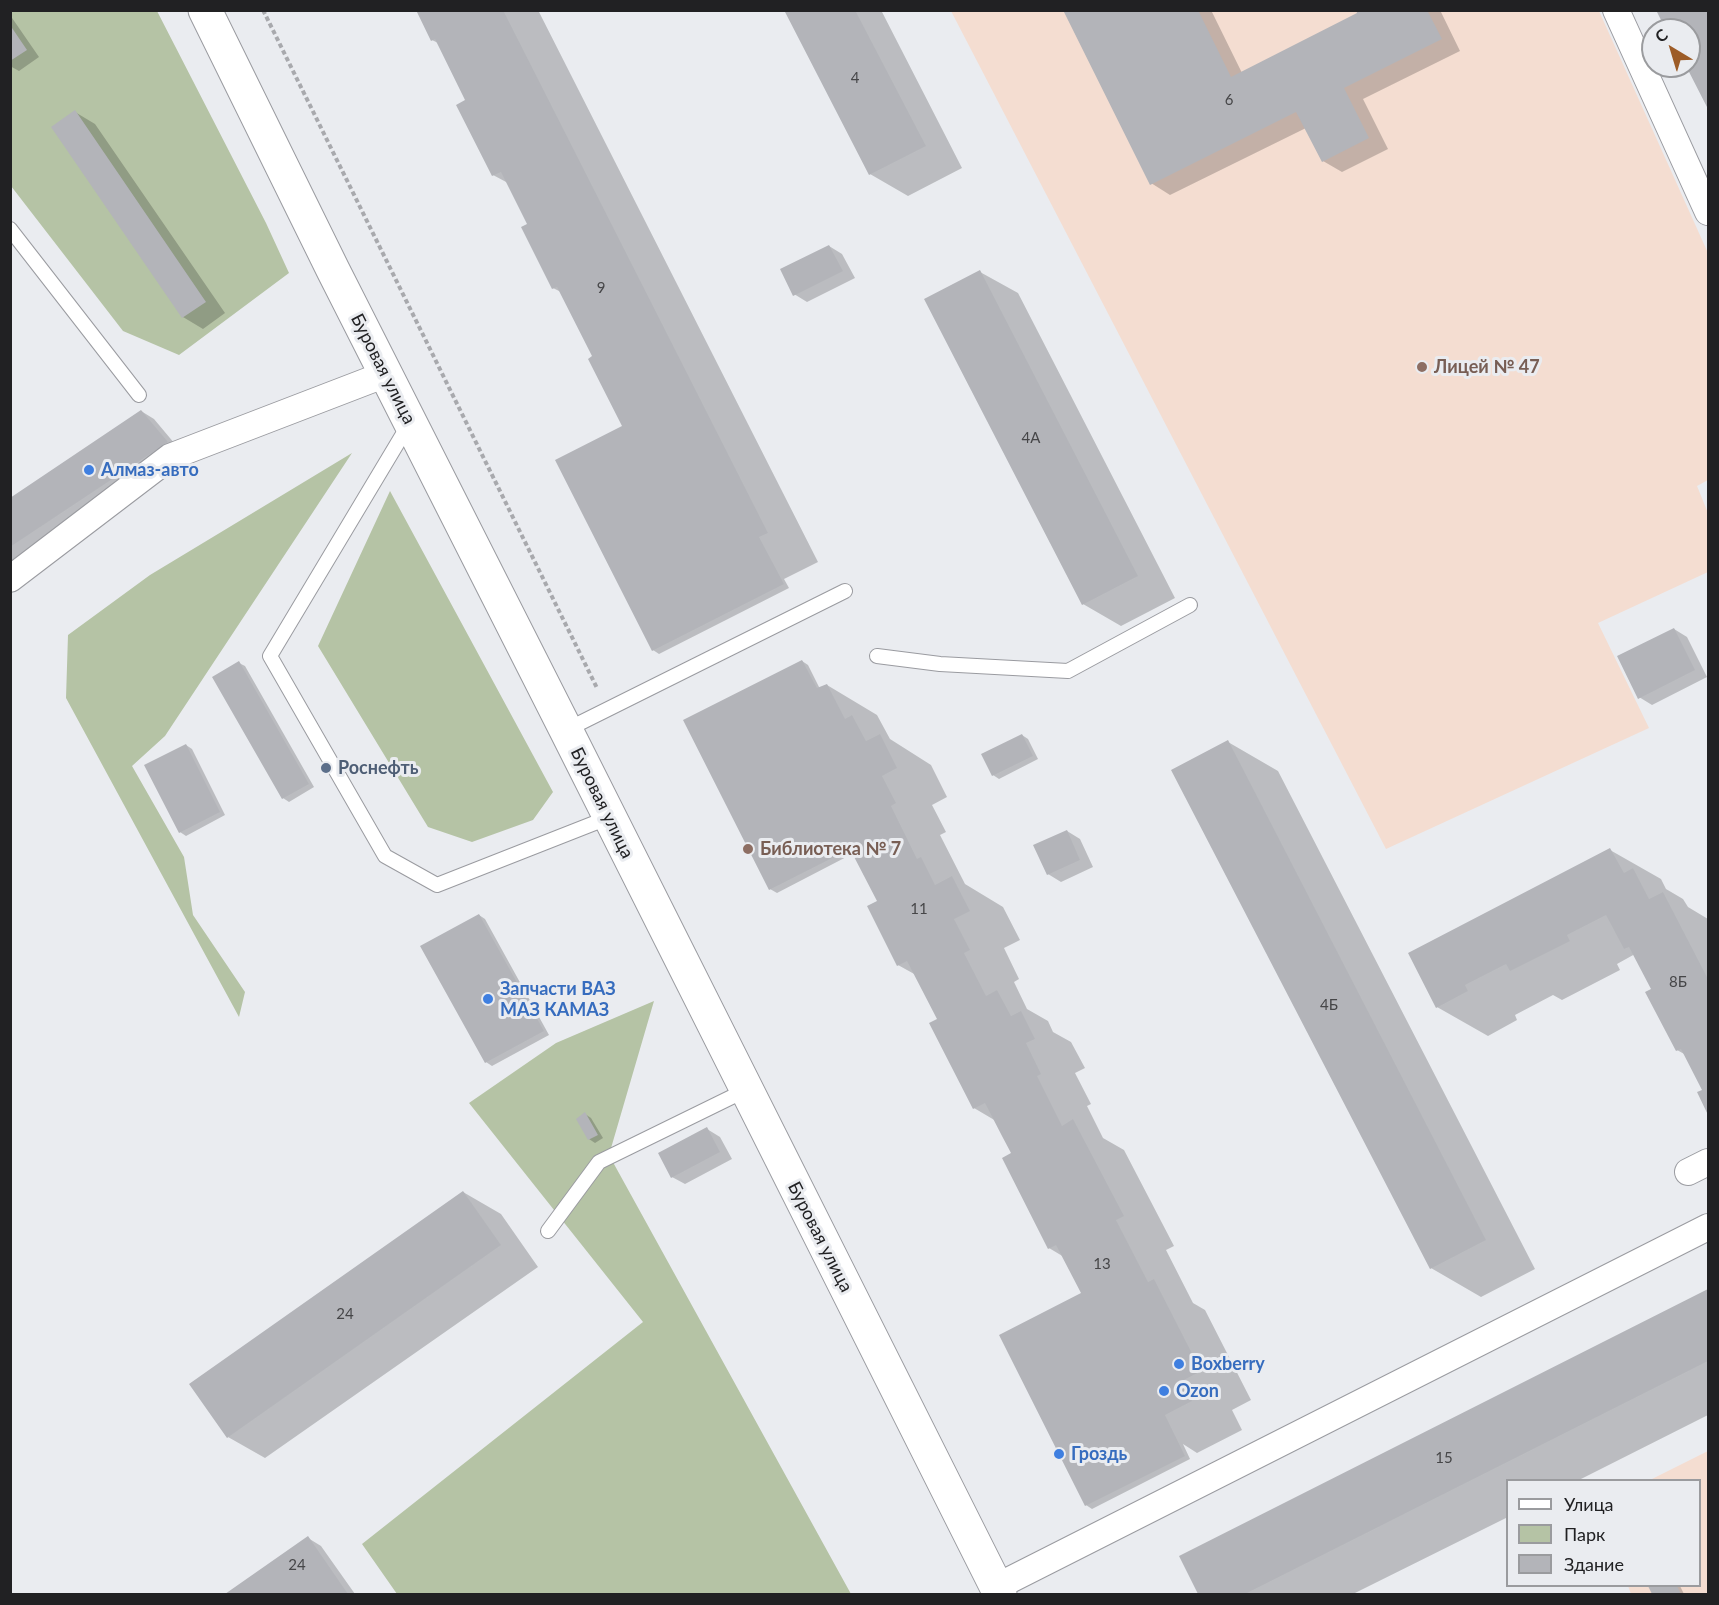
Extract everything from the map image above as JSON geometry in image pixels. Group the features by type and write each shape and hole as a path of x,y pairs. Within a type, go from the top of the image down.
{"main road":[{"name":"Буровая улица","path":"205,10 998,1591"}],"street":[{"path":"1616,10 1708,212"},
{"path":"10,579 170,456 386,374"},
{"path":"998,1591 1708,1227"}],"lane":[{"path":"10,229 139,394"},
{"path":"410,422 270,656 385,856 437,885 610,818"},
{"path":"566,730 845,591"},
{"path":"877,656 940,664 1068,671 1190,605"},
{"path":"548,1231 599,1162 746,1090"}],"path":[{"path":"263,10 607,709"}],"shaded area":[{"name":"Лицей № 47","path":"951,11 1599,11 1708,253 1708,480 1697,486 1708,513 1708,572 1598,623 1649,728 1386,849"},
{"path":"1708,1451 1708,1594 1631,1594 1628,1587 1701,1587 1701,1479 1652,1479"}],"green space":[{"path":"11,11 157,11 266,223 289,273 179,355 123,331 11,186"},
{"path":"352,453 165,736 132,766 184,857 193,915 245,992 239,1017 66,698 68,635 150,575"},
{"path":"390,491 553,792 533,820 472,842 428,827 318,646"},
{"path":"654,1001 609,1155 851,1594 397,1594 362,1544 643,1322 469,1103 556,1043"}],"building":[{"path":"416,10 503,10 768,533 759,537 784,584 652,651 555,460 622,426 588,359 592,356 557,287 552,289 521,227 527,224 501,172 492,176 456,105 465,100 435,39 431,41"},
{"path":"784,10 855,10 926,146 869,175"},
{"path":"1063,10 1198,10 1231,77 1357,13 1356,10 1427,10 1442,39 1344,88 1369,138 1322,162 1296,112 1150,185"},
{"path":"1656,10 1708,10 1708,109 1692,78 1701,78 1701,18 1660,18"},
{"path":"10,25 27,50 10,61"},
{"path":"75,110 206,302 182,318 51,127"},
{"path":"829,245 843,271 793,296 780,269"},
{"path":"980,270 1138,576 1082,605 924,299"},
{"name":"Алмаз-авто","path":"141,410 168,442 10,547 10,498"},
{"path":"1674,628 1695,670 1638,699 1617,656"},
{"path":"802,660 817,688 827,684 845,719 852,715 866,741 880,734 897,768 882,776 896,803 891,806 917,859 921,857 935,885 952,876 970,911 954,919 970,950 964,953 986,996 997,990 1011,1016 1021,1011 1035,1039 1026,1043 1041,1074 1037,1076 1062,1126 1073,1119 1124,1216 1116,1220 1148,1282 1154,1279 1201,1371 1182,1381 1192,1401 1165,1415 1185,1456 1085,1506 999,1335 1081,1293 1056,1245 1048,1249 1002,1158 1011,1153 985,1103 973,1109 929,1023 937,1019 907,961 897,966 867,906 877,901 850,849 769,890 683,720"},
{"path":"239,661 309,784 282,799 212,677"},
{"path":"1022,734 1033,756 992,776 981,754"},
{"path":"1228,740 1486,1240 1430,1269 1171,770"},
{"path":"186,744 220,812 179,833 144,765"},
{"path":"1067,830 1080,860 1047,875 1033,845"},
{"path":"1610,848 1624,873 1633,868 1649,899 1663,892 1708,979 1708,1115 1697,1092 1702,1090 1681,1049 1676,1051 1645,992 1651,989 1629,947 1624,949 1606,915 1567,935 1570,941 1510,971 1506,964 1465,985 1468,991 1436,1008 1408,953"},
{"name":"Запчасти ВАЗ МАЗ КАМАЗ","path":"479,914 544,1031 485,1063 420,946"},
{"path":"585,1112 598,1135 588,1140 576,1119"},
{"path":"707,1127 720,1152 671,1178 658,1153"},
{"path":"463,1191 501,1245 227,1438 189,1384"},
{"path":"1708,1289 1708,1361 1245,1594 1198,1594 1179,1556"},
{"path":"308,1536 348,1594 225,1594"},
{"path":"1648,1587 1678,1587 1681,1594 1652,1594"}],"place":[{"name":"Лицей № 47","path":"1422,367"},
{"name":"Алмаз-авто","path":"89,470"},
{"name":"Роснефть","path":"326,768"},
{"name":"Библиотека № 7","path":"748,849"},
{"name":"Запчасти ВАЗ МАЗ КАМАЗ","path":"488,999"},
{"name":"Boxberry","path":"1179,1364"},
{"name":"Ozon","path":"1164,1391"},
{"name":"Гроздь","path":"1059,1454"}]}
